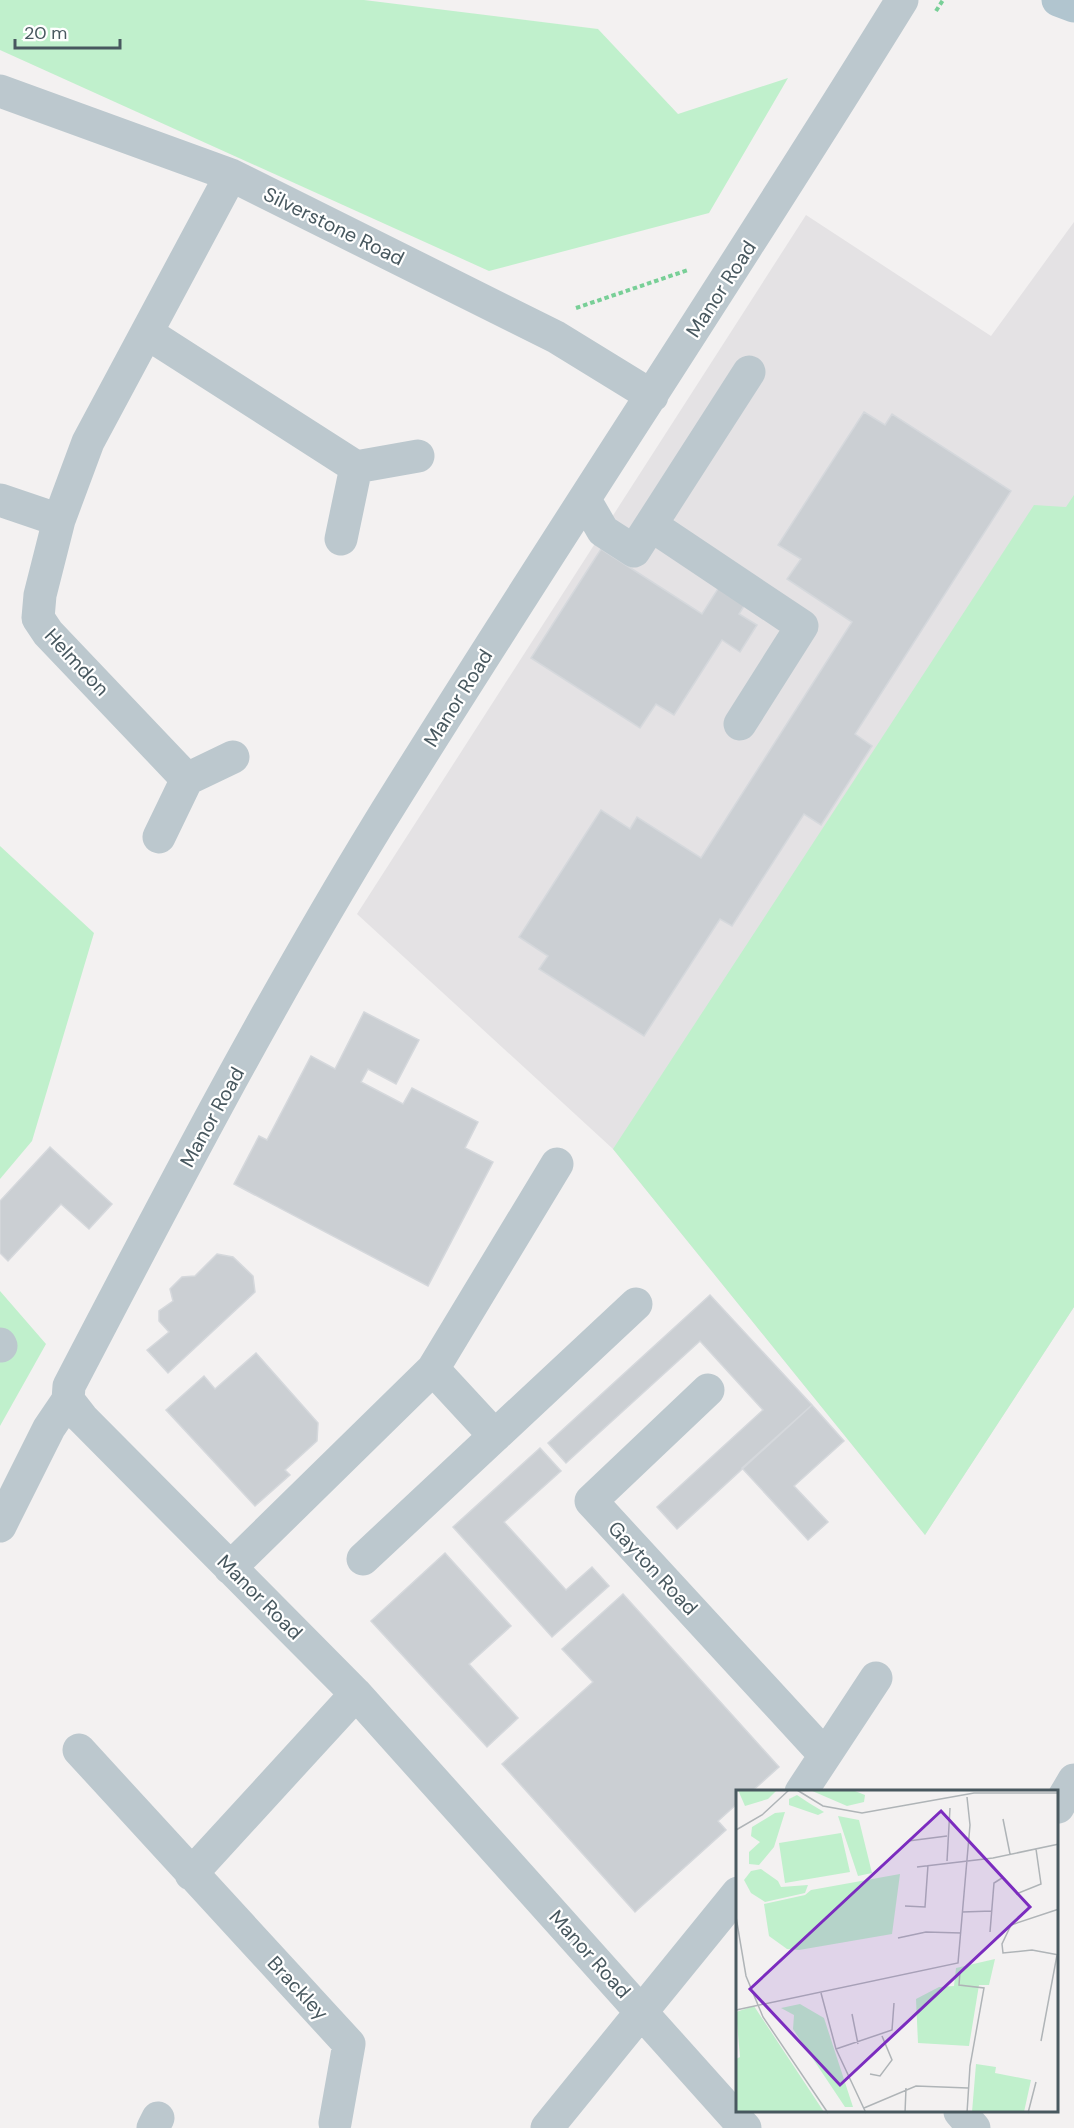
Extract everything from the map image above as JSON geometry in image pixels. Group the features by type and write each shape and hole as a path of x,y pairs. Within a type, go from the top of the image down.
{"main road":[{"path":"1058,0 1074,6"}],"street":[{"name":"Manor Road","path":"745,2128 356,1694 82,1418 68,1400 69,1386 170,1192 292,970 378,824 902,0"},
{"name":"Silverstone Road","path":"0,91 231,175 556,337 652,396"},
{"name":"Helmdon","path":"187,779 48,633 38,618 40,596 59,520 88,442 231,175"},
{"path":"147,333 356,467 418,456"},
{"path":"585,500 603,531 634,551 749,372"},
{"path":"340,539 356,467"},
{"path":"0,500 59,520"},
{"path":"651,525 802,626 740,724"},
{"path":"159,837 187,779 232,757"},
{"path":"230,1568 433,1369 558,1164"},
{"path":"363,1559 636,1304"},
{"path":"433,1369 495,1436"},
{"name":"Gayton Road","path":"708,1390 591,1501 824,1754"},
{"path":"0,1526 50,1428 68,1400"},
{"path":"802,1790 876,1678"},
{"path":"191,1874 356,1694"},
{"name":"Brackley","path":"79,1750 350,2044 335,2123"},
{"path":"1059,1805 1074,1780"},
{"path":"547,2128 736,1895"},
{"path":"961,2113 974,2128"}],"path":[{"path":"556,337 577,307 695,268"}],"shaded area":[{"path":"806,215 991,336 1074,222 1074,1307 925,1535 613,1149 357,914"}],"green space":[{"path":"0,0 364,0 598,29 678,114 788,78 709,213 489,271 0,50"},
{"path":"1074,495 1074,1307 925,1535 613,1149 1034,505 1066,507"},
{"path":"0,846 94,933 32,1141 0,1179"},
{"path":"0,1291 46,1344 0,1426"}],"building":[{"path":"864,412 885,425 892,414 1011,491 855,734 872,746 821,825 804,814 732,926 720,919 644,1036 539,969 548,956 519,937 601,810 630,829 637,817 701,858 852,622 787,579 801,559 778,545"},
{"path":"601,549 702,614 723,581 749,598 739,614 757,625 740,652 722,640 674,715 656,704 640,728 531,658"},
{"path":"364,1012 419,1040 396,1084 368,1069 361,1082 403,1104 412,1088 478,1122 465,1148 493,1162 428,1286 234,1184 259,1136 267,1140 311,1056 335,1069"},
{"path":"50,1147 112,1204 89,1229 61,1204 8,1261 0,1253 0,1201"},
{"path":"217,1254 233,1257 253,1276 255,1292 168,1373 147,1350 169,1332 159,1321 159,1311 173,1301 170,1289 182,1277 195,1276"},
{"path":"710,1295 812,1405 677,1529 657,1507 763,1410 700,1341 566,1463 548,1443"},
{"path":"256,1353 318,1423 317,1441 285,1470 290,1475 255,1506 166,1410 204,1376 215,1389"},
{"path":"812,1405 844,1441 794,1486 828,1522 808,1540 742,1468"},
{"path":"540,1448 561,1471 504,1522 566,1590 592,1567 609,1586 552,1637 453,1527"},
{"path":"445,1553 511,1626 469,1664 518,1718 487,1747 371,1621"},
{"path":"623,1594 779,1767 753,1790 736,1790 736,1805 718,1821 726,1830 635,1912 502,1764 593,1682 562,1649"}]}
